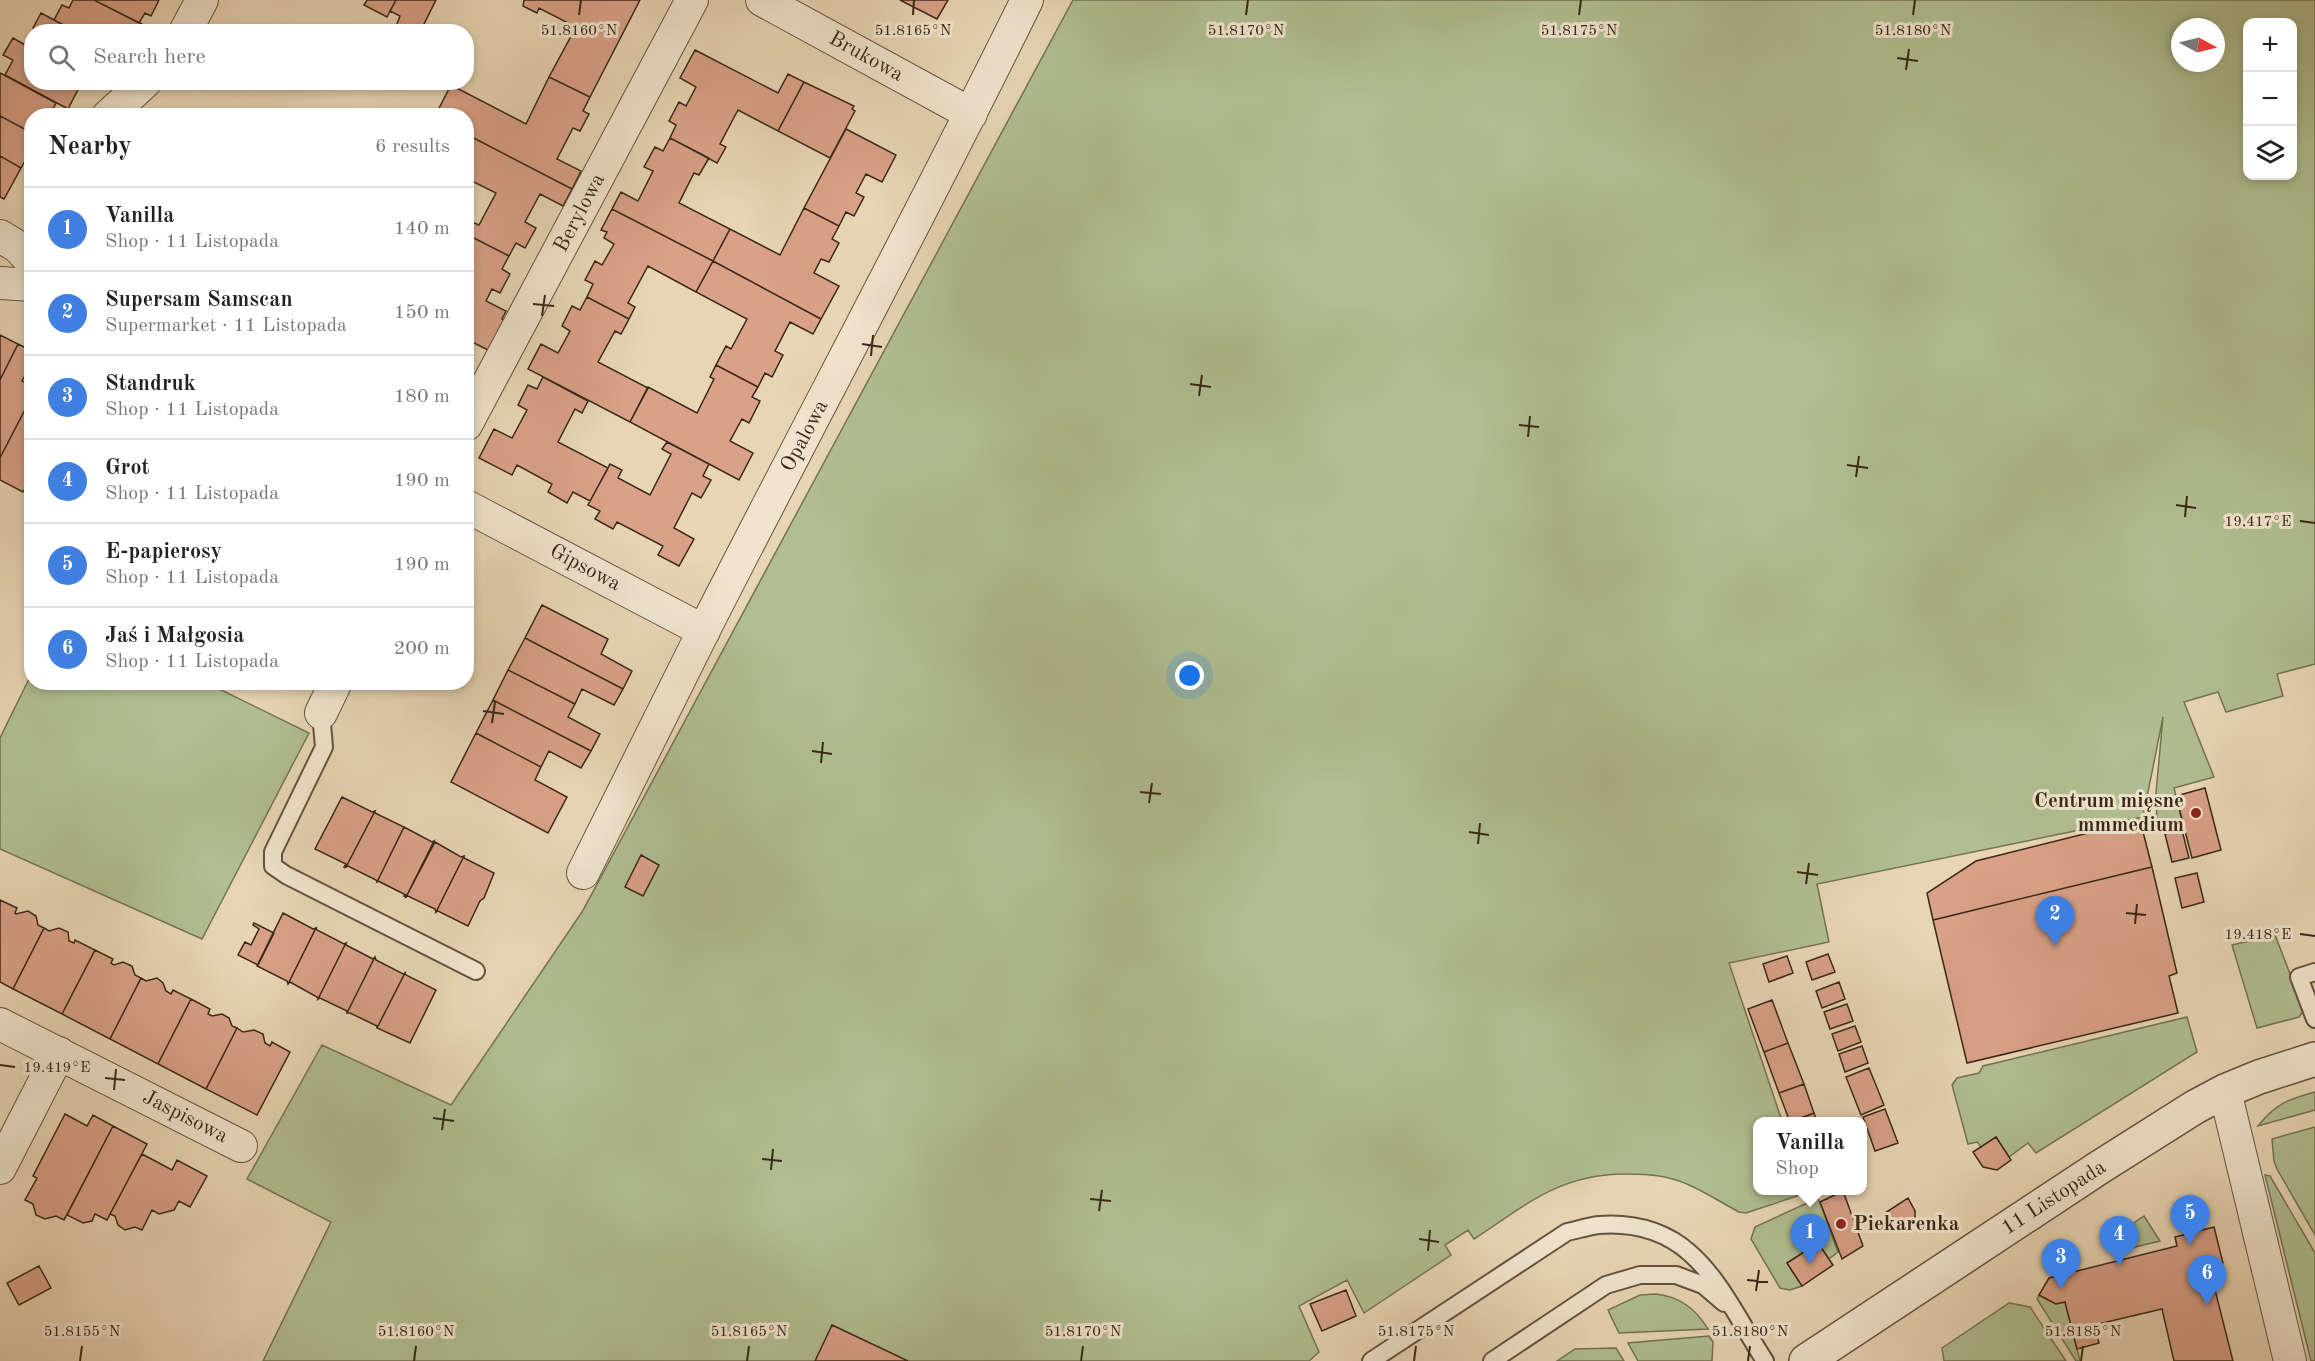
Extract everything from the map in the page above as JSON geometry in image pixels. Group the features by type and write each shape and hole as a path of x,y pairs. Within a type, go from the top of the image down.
{"street":[{"path":"189,24 202,0"},
{"name":"Berylowa","path":"474,410 692,0"},
{"name":"Brukowa","path":"762,0 971,114"},
{"name":"Opalowa","path":"583,873 704,631 971,114 1027,0"},
{"path":"117,108 136,90"},
{"path":"0,283 24,284"},
{"name":"Gipsowa","path":"474,510 704,631"},
{"path":"321,713 332,690"},
{"name":"Jaspisowa","path":"0,1024 241,1146"},
{"path":"0,1168 59,1053"},
{"name":"11 Listopada","path":"1806,1361 2195,1107 2259,1077 2315,1059"},
{"path":"2225,1091 2290,1361"}],"lane":[{"path":"321,713 324,747 273,852 273,866 286,875 476,971"},
{"path":"2315,972 2299,977 2315,1019"},
{"path":"1371,1361 1567,1232 1598,1225 1630,1226 1665,1234 1694,1255 1715,1280 1766,1361"},
{"path":"1492,1361 1606,1285 1640,1275 1676,1275 1703,1285 1732,1309"}],"green space":[{"path":"1073,0 2315,0 2315,664 2277,674 2283,696 2226,712 2218,692 2184,702 2214,777 2174,788 2184,829 2165,834 2157,822 2156,793 2163,717 2143,817 1817,884 1829,942 1729,963 1781,1117 1753,1117 1753,1195 1800,1195 1746,1213 1739,1212 1687,1184 1658,1176 1623,1174 1600,1176 1561,1186 1527,1204 1474,1239 1468,1230 1445,1245 1451,1255 1364,1313 1347,1280 1299,1306 1319,1352 1309,1361 263,1361 331,1222 247,1179 322,1045 451,1105 582,912"},
{"path":"24,689 221,690 309,733 202,939 0,849 0,738"},
{"path":"2275,935 2304,1010 2299,1017 2257,1028 2232,945"},
{"path":"2187,1017 2197,1052 2036,1153 2028,1143 2009,1157 1996,1137 1981,1147 1977,1142 1968,1144 1952,1085 1957,1078 1979,1073 1983,1066"},
{"path":"2315,1092 2315,1110 2258,1126 2270,1112 2283,1103"},
{"path":"2315,1127 2315,1235 2277,1169 2272,1139"},
{"path":"2265,1175 2270,1176 2315,1253 2315,1361 2311,1361"},
{"path":"1818,1198 1838,1252 1829,1259 1818,1243 1787,1263 1802,1286 1790,1290 1780,1288 1751,1239 1755,1227"},
{"path":"2144,1216 2160,1241 2114,1252 2110,1239"},
{"path":"1656,1294 1680,1301 1692,1309 1708,1329 1619,1333 1608,1310 1640,1295"},
{"path":"2039,1295 2056,1304 2065,1302 2080,1361 2076,1361 2037,1299"},
{"path":"2009,1303 2030,1307 2066,1361 1944,1361 1942,1348"},
{"path":"1709,1336 1713,1342 1712,1361 1638,1361 1628,1343"},
{"path":"1616,1348 1624,1361 1557,1361 1575,1349"}],"building":[{"path":"73,0 94,0 142,24 62,24 54,20 62,5 69,8"},
{"path":"94,0 159,0 151,16 145,13 139,23"},
{"path":"367,0 396,0 387,17 364,5"},
{"path":"396,0 436,0 424,24 397,24 400,16 390,11"},
{"path":"524,0 640,0 590,97 549,77 576,27 539,8 537,13 523,6"},
{"path":"900,0 948,0 937,19"},
{"path":"41,13 62,24 35,24"},
{"path":"13,38 24,44 24,85 5,75 13,60 3,55"},
{"path":"695,50 778,93 788,74 804,82 778,131 738,110 720,144 726,147 717,163 670,138 676,125 669,121 679,102 686,106 696,87 680,78"},
{"path":"0,73 24,86 24,90 32,90 56,103 53,108 24,108 24,129 0,116"},
{"path":"549,77 590,97 583,111 589,114 580,131 573,128 557,159 581,171 572,189 474,138 474,108 439,108 448,90 461,90 526,124"},
{"path":"804,82 854,106 852,109 855,111 830,158 778,131"},
{"path":"33,90 78,90 69,108"},
{"path":"0,116 24,129 24,163 21,168 0,156"},
{"path":"846,129 896,155 882,182 866,174 856,193 864,197 854,216 846,212 839,226 804,208"},
{"path":"474,138 572,189 563,206 540,194 525,222 536,228 525,248 516,243 509,256 474,238 474,223 479,225 496,193 474,182"},
{"path":"670,138 709,158 699,175 694,173 679,203 730,229 713,261 612,209 621,192 638,201 653,171 644,167 655,147 663,151"},
{"path":"0,156 21,168 4,199 0,197"},
{"path":"804,208 839,226 832,239 839,243 829,262 821,259 814,273 839,286 821,319 713,261 730,229 780,255"},
{"path":"612,209 713,261 696,292 648,266 628,303 635,307 629,319 587,297 593,284 585,280 595,261 602,265 614,244 604,238 607,232 601,230"},
{"path":"474,238 509,256 502,269 510,274 500,293 492,289 486,301 506,311 502,319 506,321 490,351 474,343"},
{"path":"713,261 821,319 813,334 790,322 775,351 783,355 772,377 765,373 758,387 716,365 726,346 731,349 747,319 696,292"},
{"path":"587,297 629,319 621,334 615,331 598,362 648,388 630,422 528,369 541,344 558,353 570,331 562,326 572,306 580,310"},
{"path":"0,335 18,344 0,380"},
{"path":"18,344 24,347 22,381 24,382 24,412 0,458 0,380"},
{"path":"716,365 758,387 752,397 760,401 749,423 742,419 730,441 753,453 739,480 630,422 648,387 697,413 714,379 710,377"},
{"path":"543,377 588,401 582,413 575,409 558,442 608,468 590,501 573,492 567,503 548,492 552,484 517,465 512,475 479,458 494,429 512,438 527,410 518,405 528,385 537,389"},
{"path":"24,412 23,492 0,480 0,458"},
{"path":"667,442 709,464 703,476 711,480 701,498 692,493 674,528 694,539 679,566 658,555 663,546 617,522 613,529 595,519 600,511 588,505 610,464 622,470 618,478 650,495 671,454 662,449"},
{"path":"542,605 608,639 601,654 632,671 623,689 525,638"},
{"path":"525,638 623,689 614,705 582,689 575,704 508,670"},
{"path":"508,670 575,704 568,717 600,734 591,751 493,700"},
{"path":"493,700 591,751 581,768 549,751 541,767 476,733"},
{"path":"476,733 541,767 535,780 567,797 548,833 451,782"},
{"name":"Centrum mięsne mmmedium","path":"2205,788 2221,850 2192,858 2176,796"},
{"path":"342,797 372,812 375,811 346,867 344,867 346,864 315,849"},
{"path":"375,811 404,827 377,882 346,867"},
{"path":"2140,820 2152,867 1933,920 1927,893 1976,861"},
{"path":"404,827 434,841 406,897 377,882"},
{"path":"2182,830 2189,858 2172,862 2165,834"},
{"path":"435,842 461,857 464,856 436,912 435,909 406,897"},
{"path":"641,855 659,865 643,896 625,887"},
{"path":"464,856 494,873 484,898 480,901 468,926 436,912"},
{"path":"2152,867 2177,973 2169,976 2178,1013 1967,1063 1933,920"},
{"path":"2197,873 2204,902 2182,908 2175,878"},
{"path":"0,900 17,908 16,914 28,911 36,916 38,925 44,928 13,989 0,982"},
{"path":"283,913 313,929 316,928 288,984 287,981 257,966"},
{"path":"254,923 274,933 258,965 238,955 245,942 251,945 259,929 253,925"},
{"path":"44,928 49,931 59,928 68,932 69,941 74,943 75,940 95,950 62,1014 13,989"},
{"path":"316,928 346,943 318,999 290,982 288,984"},
{"path":"346,943 373,959 375,957 347,1013 347,1011 318,999"},
{"path":"95,950 113,959 111,963 114,965 123,962 132,966 135,975 141,978 110,1039 62,1014"},
{"path":"1828,954 1835,972 1812,980 1806,962"},
{"path":"1787,956 1793,973 1769,982 1763,964"},
{"path":"375,957 376,960 405,973 377,1028 347,1013"},
{"path":"405,973 436,990 410,1043 377,1028"},
{"path":"141,978 146,981 157,978 163,983 166,991 171,994 173,990 191,999 158,1064 110,1039"},
{"path":"1839,982 1845,999 1822,1008 1816,991"},
{"path":"191,999 210,1009 208,1014 212,1016 222,1014 229,1018 232,1026 237,1028 206,1089 158,1064"},
{"path":"1772,1000 1788,1043 1764,1052 1748,1009"},
{"path":"1847,1004 1853,1021 1830,1029 1824,1012"},
{"path":"1855,1026 1861,1042 1838,1051 1832,1034"},
{"path":"237,1028 243,1032 254,1030 263,1034 265,1043 270,1046 272,1042 290,1052 257,1115 206,1089"},
{"path":"1788,1043 1804,1084 1779,1093 1764,1052"},
{"path":"1862,1046 1868,1063 1845,1072 1839,1054"},
{"path":"1869,1068 1884,1105 1861,1115 1846,1077"},
{"path":"1804,1084 1814,1113 1803,1117 1788,1117 1779,1093"},
{"path":"1885,1109 1898,1143 1875,1151 1867,1128 1867,1117 1863,1117"},
{"path":"65,1114 87,1126 93,1115 113,1126 64,1220 56,1216 45,1219 36,1215 33,1204 25,1200 37,1178 33,1176"},
{"path":"113,1126 147,1144 107,1220 95,1214 92,1221 83,1223 67,1215"},
{"path":"1996,1137 2011,1160 1997,1170 1983,1167 1973,1152"},
{"path":"142,1154 172,1170 177,1160 207,1176 190,1207 179,1201 174,1210 159,1214 152,1210 142,1230 135,1227 125,1230 118,1225 115,1216 110,1214"},
{"name":"Piekarenka","path":"1835,1195 1844,1195 1863,1246 1842,1259 1820,1202"},
{"path":"1908,1198 1915,1211 1915,1218 1896,1231 1885,1213"},
{"path":"2214,1227 2223,1263 2214,1266 2216,1277 2212,1278 2233,1361 2174,1361 2162,1309 2094,1325 2099,1343 2077,1349 2065,1302 2056,1304 2039,1295 2049,1278 2177,1246 2175,1237"},
{"path":"1818,1243 1833,1265 1802,1286 1787,1263"},
{"path":"39,1266 51,1288 19,1305 7,1283"},
{"path":"1346,1290 1356,1316 1322,1331 1310,1304"},
{"path":"832,1325 908,1361 815,1361"}],"place":[{"name":"Centrum mięsne mmmedium","path":"2196,813"},
{"name":"Supersam Samscan","path":"2055,946"},
{"name":"Piekarenka","path":"1841,1224"},
{"name":"E-papierosy","path":"2190,1245"},
{"name":"Vanilla","path":"1810,1264"},
{"name":"Grot","path":"2119,1266"},
{"name":"Standruk","path":"2061,1289"},
{"name":"Jaś i Małgosia","path":"2207,1305"}]}
